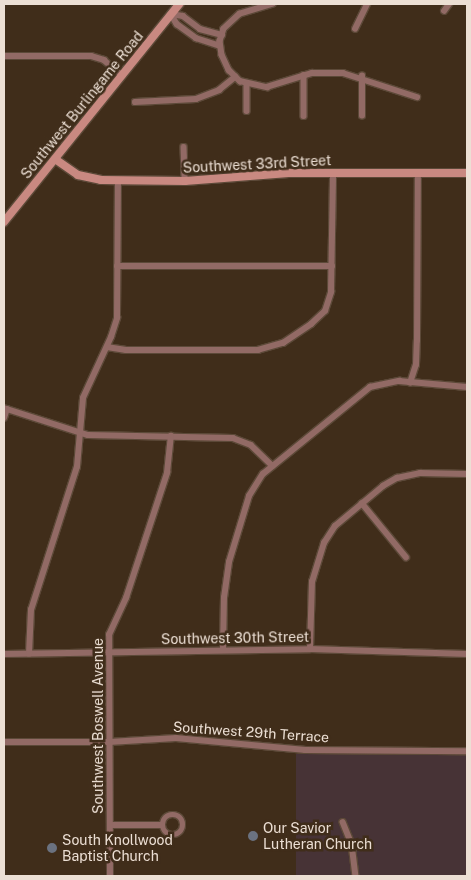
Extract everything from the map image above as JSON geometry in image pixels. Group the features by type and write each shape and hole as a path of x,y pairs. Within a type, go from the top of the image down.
{"street":[{"name":"Southwest Burlingame Road","path":"4,222 179,4"},
{"path":"247,4 250,11"},
{"path":"273,4 250,11 232,20 222,35 220,46 225,63 235,77 247,84 268,87 304,75 328,72 362,76 401,94 417,97"},
{"path":"355,29 367,4"},
{"path":"444,11 449,4"},
{"path":"171,14 183,16 200,29 222,35"},
{"path":"171,14 177,24 196,38 220,46"},
{"path":"4,56 91,56 104,60 122,75"},
{"path":"304,75 304,116"},
{"path":"362,76 362,116"},
{"path":"135,102 196,99 219,90 235,77"},
{"path":"247,84 247,111"},
{"path":"184,147 186,181"},
{"name":"Southwest 33rd Street","path":"55,159 84,177 118,181 186,181 254,174 467,173"},
{"path":"107,347 126,350 258,350 277,346 311,324 325,311 332,292 332,173"},
{"path":"410,383 416,365 417,341 418,174"},
{"path":"29,654 31,610 72,486 83,398 107,347 116,318 118,181"},
{"path":"118,266 332,266"},
{"path":"223,649 224,598 231,554 253,486 273,466 362,392 387,382 467,387"},
{"path":"4,418 5,408 80,434 233,438 252,445 273,466"},
{"name":"Southwest Boswell Avenue","path":"110,876 110,630 126,598 167,474 171,436"},
{"path":"310,648 310,598 322,550 335,526 388,483 408,475 467,474"},
{"path":"362,503 406,558"},
{"name":"Southwest 30th Street","path":"4,654 109,654 223,649 310,648 467,654"},
{"name":"Southwest 29th Terrace","path":"4,742 109,742 176,738 299,750 467,751"},
{"path":"343,822 352,844 356,876"},
{"path":"110,825 162,825"}],"shaded area":[{"path":"296,754 467,754 467,875 296,875"}],"place":[{"name":"Our Savior Lutheran Church","path":"253,836"},
{"name":"South Knollwood Baptist Church","path":"52,848"}]}
